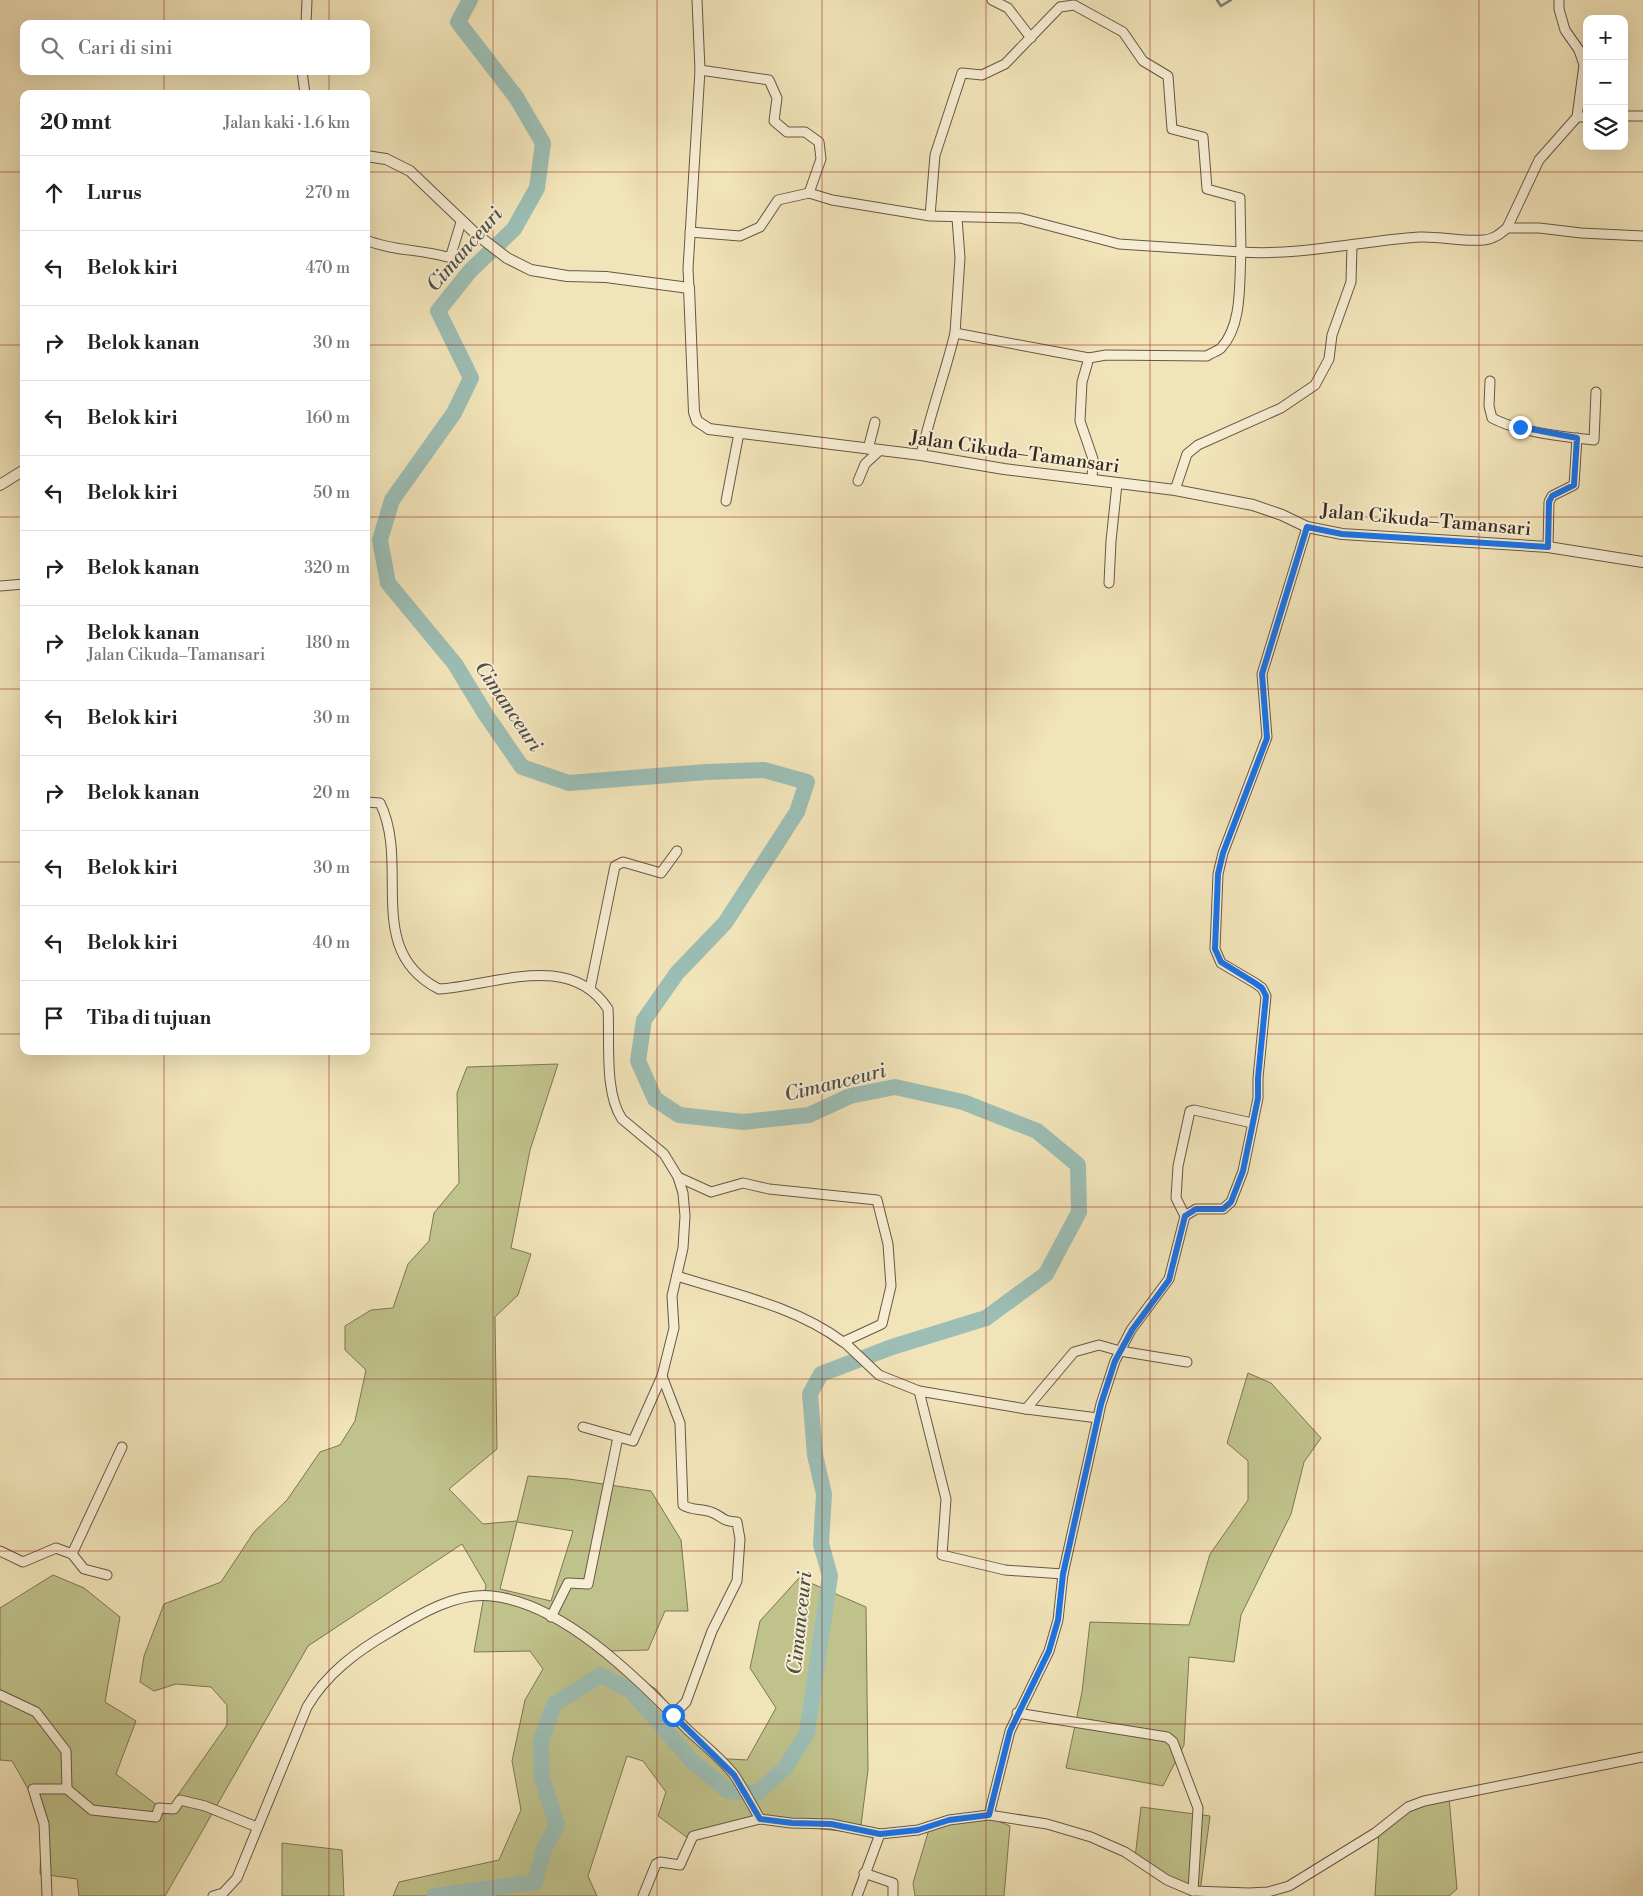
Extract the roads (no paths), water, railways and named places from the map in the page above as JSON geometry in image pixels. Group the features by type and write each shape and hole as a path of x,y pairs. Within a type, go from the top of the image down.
{"street":[{"path":"306,20 307,0"},
{"path":"370,157 386,159 410,171 461,222 508,258 532,270 689,288 690,232 700,70 696,0"},
{"path":"992,0 1008,8 1030,38"},
{"path":"690,232 740,236 760,227 778,200 810,193 832,200 930,216 1020,218 1119,244 1263,253 1352,246 1420,237 1484,240 1498,236 1507,228 1539,160 1576,117 1584,65 1579,50 1565,30 1559,9 1559,0"},
{"path":"930,216 935,155 962,73 982,75 1005,64 1060,7 1074,5 1123,32 1143,61 1168,76 1172,129 1204,137 1207,189 1240,198 1241,252 1234,326 1220,348 1207,356 1106,355 1089,358 955,333"},
{"path":"700,70 769,80 777,98 774,121 786,132 805,132 818,142 821,159 810,193"},
{"path":"303,75 304,90"},
{"path":"1628,116 1643,116"},
{"path":"1576,117 1583,117"},
{"path":"920,455 955,333 960,258 957,218"},
{"path":"370,242 383,247 428,252 447,258 451,255 461,222"},
{"path":"1507,228 1539,228 1581,233 1643,236"},
{"path":"1175,490 1187,454 1198,444 1281,408 1315,385 1329,359 1332,335 1351,282 1352,246"},
{"name":"Jalan Cikuda–Tamansari","path":"689,288 694,412 697,421 709,429 920,455 1117,484 1175,490 1252,505 1282,515 1307,527 1342,534 1548,547 1643,562"},
{"path":"1089,358 1082,382 1080,421 1092,459 1092,480"},
{"path":"1490,382 1489,406 1492,418 1520,427 1594,440 1596,392"},
{"path":"858,481 865,464 874,450 875,422"},
{"path":"726,501 739,433"},
{"path":"1548,547 1549,502 1552,496 1574,485 1577,438"},
{"path":"0,485 20,472"},
{"path":"1109,583 1110,541 1117,484"},
{"path":"1185,1216 1196,1209 1223,1209 1231,1202 1243,1171 1258,1098 1258,1078 1266,996 1262,988 1221,962 1215,949 1218,874 1223,853 1267,738 1262,674 1307,527"},
{"path":"0,586 20,584"},
{"path":"370,802 380,803 388,819 393,850 394,931 401,953 430,984 439,989 450,989 537,975 569,979 590,989 608,1009 610,1086 618,1112 622,1119 664,1154 678,1177 683,1194 685,1216 683,1248 672,1296 674,1328 662,1376 655,1388 642,1425 633,1441 583,1427"},
{"path":"590,989 615,866 623,862 661,873 677,851"},
{"path":"989,1815 1010,1731 1017,1713 1049,1651 1058,1620 1063,1574 1098,1418 1120,1351 1132,1330 1169,1280 1185,1216 1176,1198 1176,1190 1178,1166 1190,1111 1194,1110 1252,1123"},
{"path":"677,1276 757,1299 826,1329 843,1342 882,1324 891,1286 888,1244 877,1200 769,1189 743,1183 711,1192 678,1177"},
{"path":"844,1342 879,1375 919,1391 1026,1409 1098,1418"},
{"path":"1026,1409 1074,1352 1099,1345 1120,1351 1187,1362"},
{"path":"662,1376 680,1423 683,1505 690,1510 711,1512 723,1521 737,1522 740,1539 737,1581 712,1631 686,1702 673,1715"},
{"path":"919,1391 946,1499 942,1555 1005,1570 1063,1574"},
{"path":"551,1617 568,1582 588,1584 618,1437"},
{"path":"72,1554 122,1447"},
{"path":"2,1554 23,1562 56,1548 72,1554 84,1569 107,1575"},
{"path":"213,1896 223,1893 237,1878 307,1707 317,1690 330,1675 378,1639 420,1614 455,1600 474,1596 492,1596 513,1600 551,1617 584,1636 609,1654 734,1775 760,1819"},
{"path":"0,1695 36,1712 66,1752 67,1789"},
{"path":"1017,1713 1167,1737 1172,1742 1198,1808 1193,1891"},
{"path":"643,1896 656,1864 660,1862 680,1865 693,1836 760,1819 792,1823 831,1824 880,1834 918,1830 949,1820 989,1815 1047,1824 1091,1837 1125,1852 1167,1880 1193,1891 1268,1892 1289,1886 1375,1833 1408,1807 1424,1801 1643,1756"},
{"path":"47,1896 44,1824 33,1789 67,1789 92,1810 156,1817 159,1808 174,1809 180,1800 205,1806 257,1828"},
{"path":"857,1896 880,1834"},
{"path":"864,1873 893,1883 893,1896"}],"waterway":[{"name":"Cimanceuri","path":"434,1896 535,1882 544,1849 557,1825 542,1778 541,1741 554,1704 601,1675 631,1691 691,1760 728,1791 757,1793 785,1768 807,1733 830,1576 821,1544 824,1494 815,1455 810,1394 821,1374 892,1347 986,1318 1046,1274 1079,1212 1078,1165 1037,1131 963,1102 895,1087 850,1096 809,1115 743,1122 679,1115 655,1099 638,1061 644,1020 677,973 725,923 797,812 807,782 764,770 706,772 569,783 522,767 486,715 455,664 388,583 380,540 392,500 454,413 471,378 438,311 470,271 514,229 537,188 543,143 516,97 458,22 470,0"},
{"path":"1217,0 1221,6 1231,0"}]}
